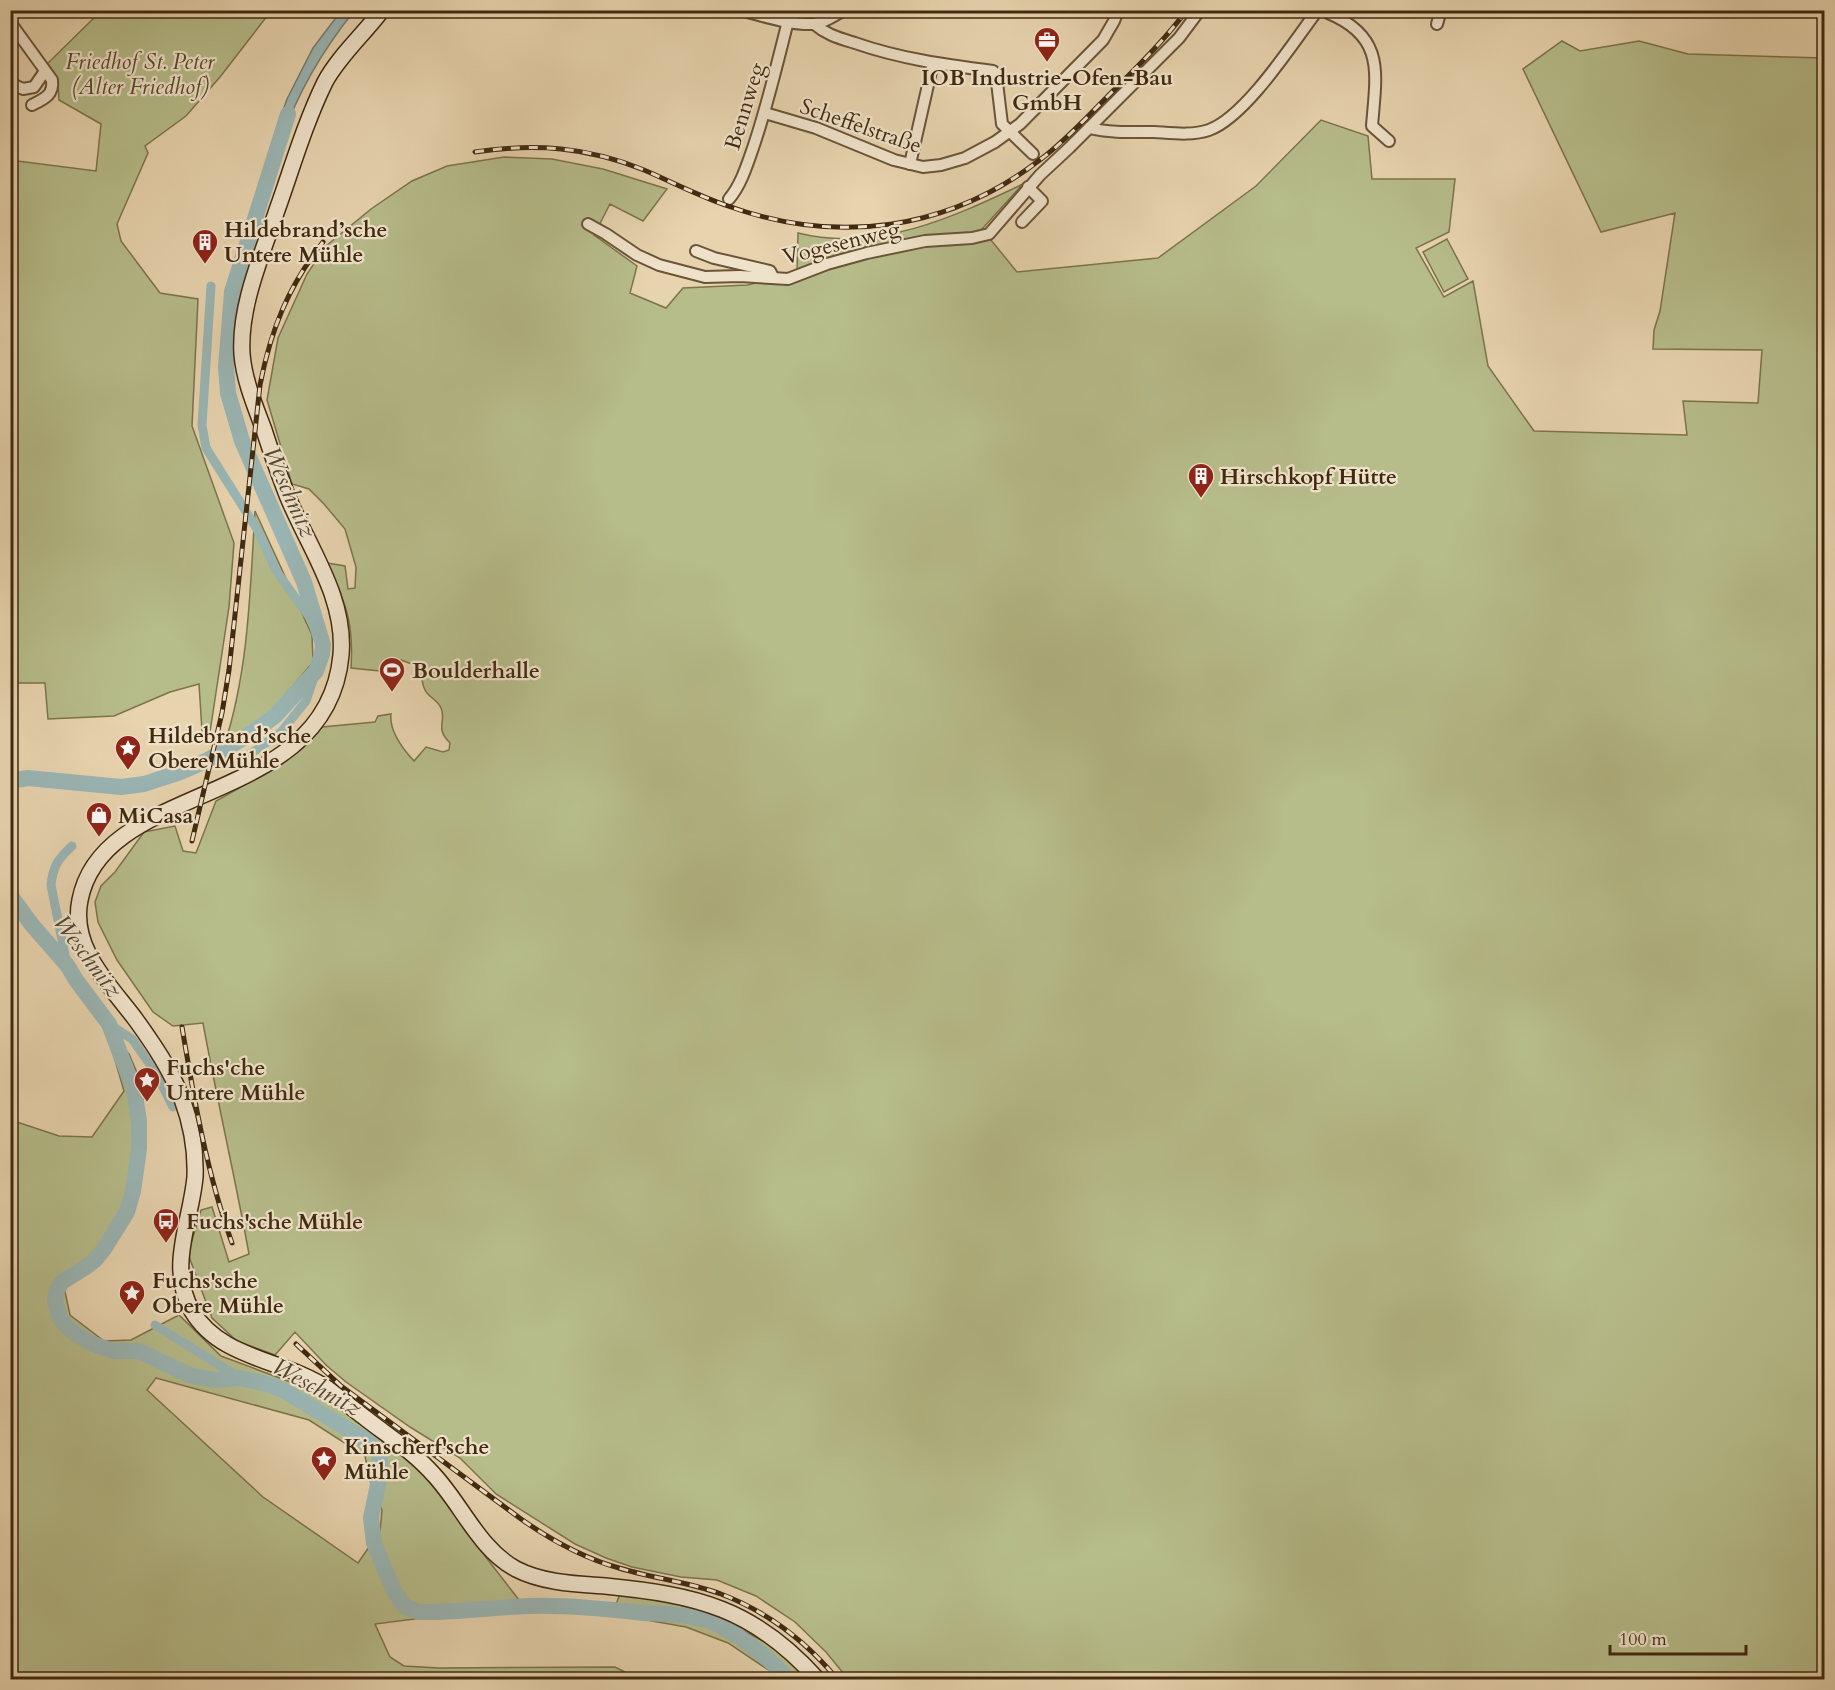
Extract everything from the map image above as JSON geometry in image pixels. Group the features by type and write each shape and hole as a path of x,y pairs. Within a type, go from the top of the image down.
{"main road":[{"path":"382,10 330,74 324,85 299,147 261,259 247,304 242,331 242,359 250,393 291,504 334,600 341,640 341,658 337,679 319,718 290,749 262,767 146,822 116,842 99,859 85,882 78,921 80,935 96,969 164,1061 188,1115 194,1152 194,1183 181,1251 181,1275 189,1305 206,1329 226,1345 311,1378 388,1435 424,1464 451,1495 475,1531 492,1551 517,1569 544,1580 652,1590 714,1605 762,1629 787,1649 818,1680"}],"street":[{"path":"740,10 788,21 814,24 823,22 844,10"},
{"name":"Scheffelstraße","path":"765,113 816,128 881,156 910,164 924,167 965,158 995,142 1020,124 1103,40 1118,10"},
{"path":"1022,222 1042,201 1028,188 1179,38 1200,10"},
{"path":"1437,24 1441,10"},
{"path":"1089,128 1104,132 1194,133 1210,130 1227,119 1259,89 1313,13 1324,17 1329,12 1345,20 1363,35 1374,58 1376,85 1372,126 1389,141"},
{"path":"10,21 52,80 53,88 49,96 32,105"},
{"name":"Bennweg","path":"729,199 746,167 765,113 788,21"},
{"path":"814,24 824,33 886,54 993,71 996,74 1002,124 1033,154"},
{"path":"910,164 933,63"},
{"path":"10,83 23,89 34,87 45,71"},
{"name":"Vogesenweg","path":"588,224 637,255 659,265 705,277 788,279 827,264 867,253 925,242 972,238 989,234 1028,188"},
{"path":"696,251 714,258 770,271 774,277"}],"green space":[{"name":"Friedhof St. Peter (Alter Friedhof)","path":"101,11 271,11 220,77 186,116 145,146 148,153 117,224 121,241 160,293 198,299 192,426 234,543 229,607 210,732 202,731 199,684 170,692 114,716 48,719 45,683 11,683 10,160 96,171 101,124 59,100 58,82 47,64"},
{"path":"1562,41 1580,51 1639,41 1688,54 1824,58 1824,1679 848,1679 826,1652 795,1622 756,1596 717,1580 681,1577 632,1567 575,1544 496,1494 460,1458 410,1427 346,1382 326,1365 295,1332 275,1355 237,1341 212,1318 188,1254 201,1210 212,1207 229,1262 249,1254 203,1023 173,1026 153,1012 117,960 98,922 95,902 101,886 115,872 144,832 175,826 183,851 196,853 216,801 275,768 303,748 322,727 375,722 378,716 391,714 394,733 414,761 426,747 443,752 449,750 450,743 443,733 441,708 425,690 420,667 401,660 390,672 351,668 350,626 339,590 327,563 345,566 348,589 355,588 356,567 345,529 309,489 292,484 267,400 278,338 307,274 326,246 371,209 412,181 447,166 504,157 552,159 603,169 667,189 643,221 610,204 594,235 637,266 630,293 666,308 683,288 747,285 797,274 798,233 828,238 886,235 942,219 1023,184 982,229 1017,272 1158,258 1256,186 1321,120 1368,136 1372,179 1455,179 1449,232 1416,248 1444,297 1473,281 1488,366 1534,431 1687,435 1683,401 1758,403 1762,350 1653,349 1654,330 1660,311 1675,213 1601,232 1523,69"},
{"path":"1447,239 1468,279 1444,292 1423,252"},
{"path":"255,511 312,635 313,662 272,711 224,746 239,688 247,630"},
{"path":"106,1029 129,1054 143,1087 144,1156 130,1210 100,1251 64,1287 70,1315 104,1341 131,1340 179,1315 221,1356 304,1387 331,1401 415,1465 439,1491 464,1529 523,1605 375,1624 390,1657 404,1666 439,1668 615,1667 639,1679 11,1680 11,1120 59,1136 92,1137 124,1091","holes":["156,1378 309,1420 365,1456 370,1481 382,1510 380,1531 358,1563 263,1497 147,1390"]},
{"path":"620,1594 673,1601 701,1609 779,1649 808,1679 782,1679 728,1643 686,1627 612,1614"}],"water":[{"path":"341,11 354,11 313,70 296,102 283,136 275,133 287,99 313,48"}],"waterway":[{"name":"Weschnitz","path":"10,781 28,778 121,787 144,784 181,772 208,760 275,716 316,671 323,645 304,582 242,441 228,393 226,367 232,292 288,114"},
{"path":"211,286 202,425 206,448 257,529 275,569 317,628"},
{"path":"249,755 281,732 306,701 316,671"},
{"path":"67,965 51,885 57,863 72,846"},
{"name":"Weschnitz","path":"10,895 32,925 67,965 109,1024 134,1090 139,1121 139,1149 133,1191 127,1212 95,1260 62,1282 57,1290 55,1300 60,1318 67,1327 93,1344 113,1351 139,1351 189,1375 215,1380 240,1378 283,1390 369,1442 377,1450 380,1458 380,1475 371,1518 374,1543 393,1589 404,1606 419,1612 558,1606 696,1617 721,1626 742,1639 763,1655 788,1680"},
{"path":"109,1024 132,1039 156,1073 173,1107"},
{"path":"155,1325 240,1378"}],"railway":[{"path":"475,152 519,148 582,152 623,162 717,202 769,218 810,225 850,227 891,224 930,216 968,202 1005,183 1041,159 1075,129 1138,66 1187,10"},
{"path":"192,841 222,713 229,670 264,365 282,309 300,275 323,242"},
{"path":"182,1027 208,1163 232,1243"},
{"path":"296,1344 341,1386 544,1534 580,1554 606,1564 708,1590 738,1601 770,1619 799,1640 838,1680"}],"place":[{"name":"IOB Industrie-Ofen-Bau GmbH","path":"1047,63"},
{"name":"Hildebrand’sche Untere Mühle","path":"205,265"},
{"name":"Hirschkopf Hütte","path":"1201,499"},
{"name":"Boulderhalle","path":"392,693"},
{"name":"Hildebrand’sche Obere Mühle","path":"128,771"},
{"name":"MiCasa","path":"99,838"},
{"name":"Fuchs'che Untere Mühle","path":"147,1103"},
{"name":"Fuchs'sche Mühle","path":"166,1244"},
{"name":"Fuchs'sche Obere Mühle","path":"132,1316"},
{"name":"Kinscherf'sche Mühle","path":"324,1482"}]}
